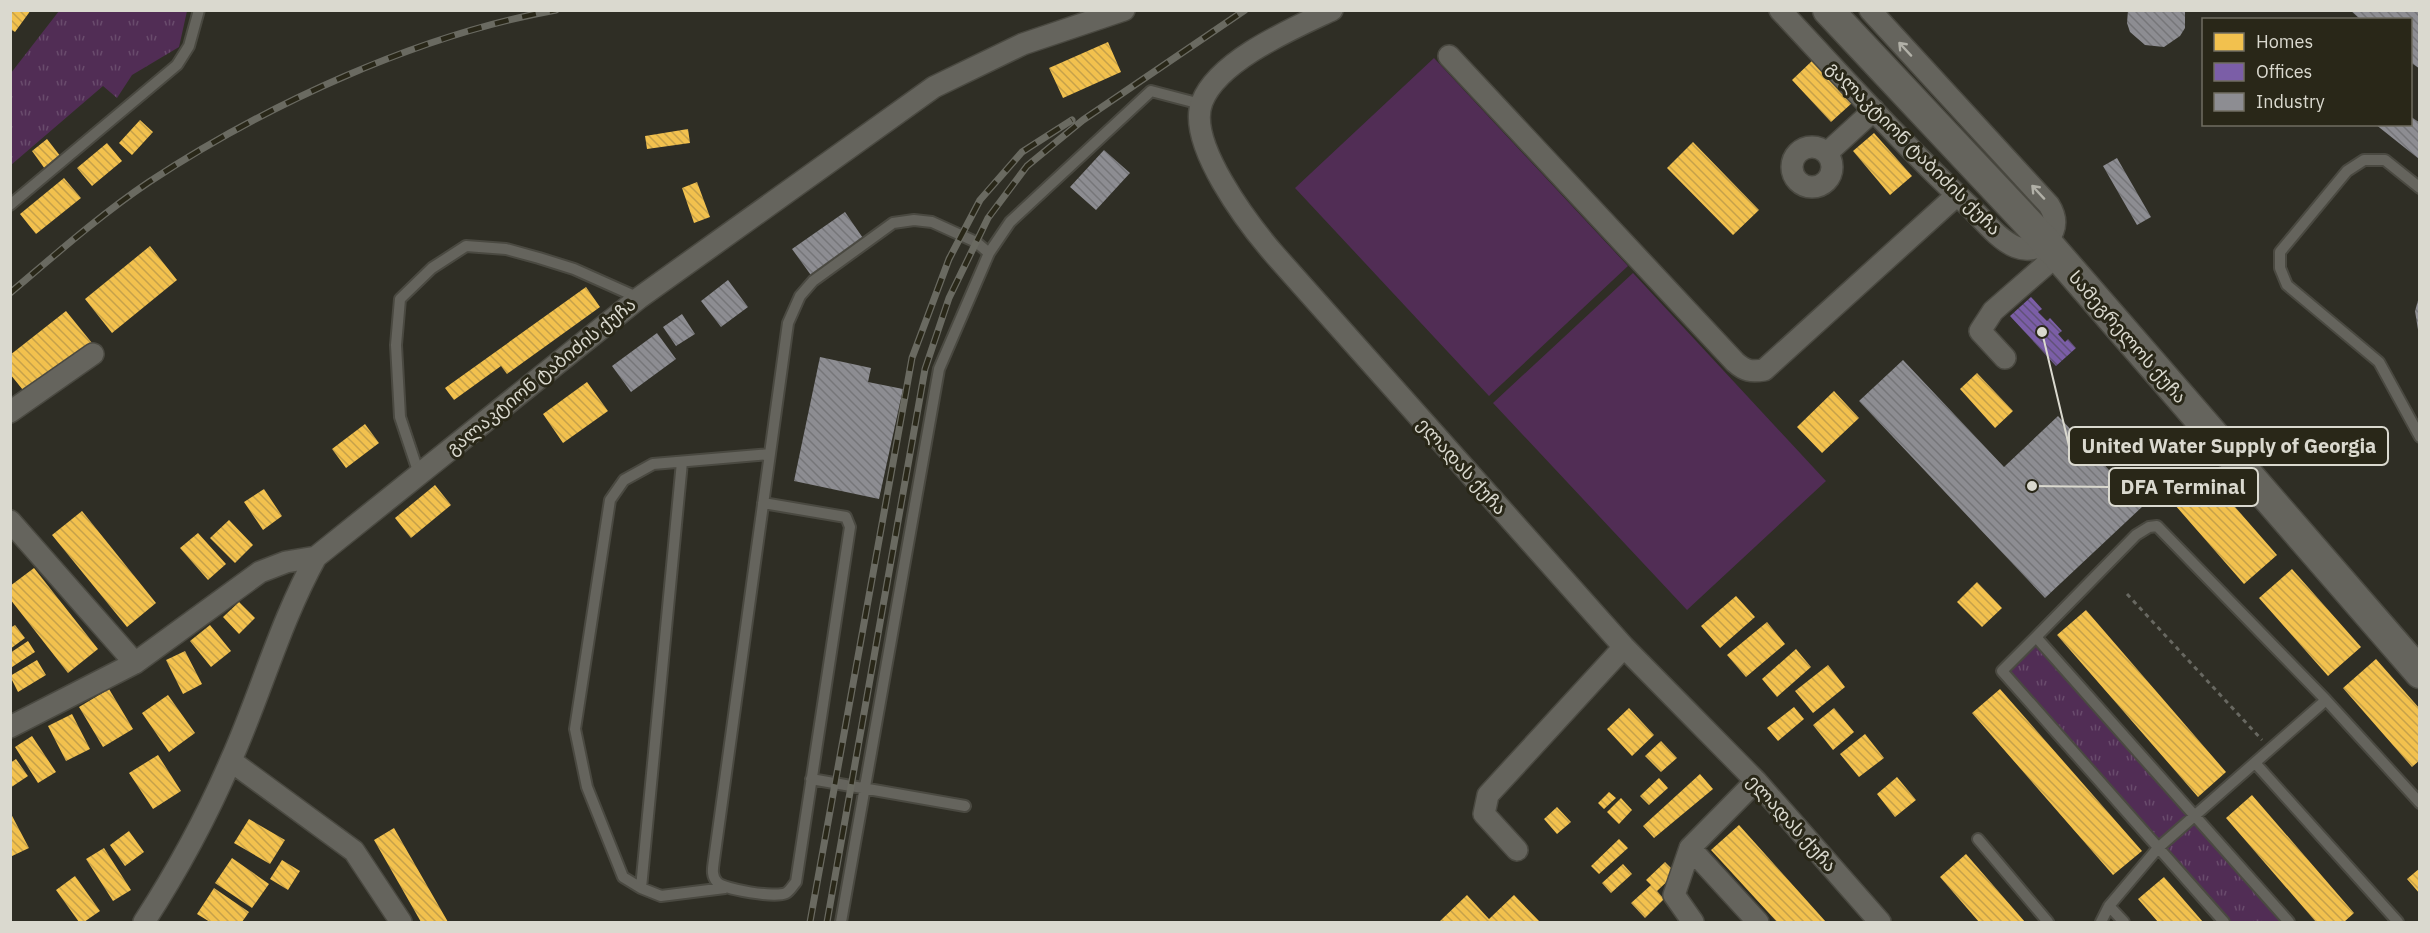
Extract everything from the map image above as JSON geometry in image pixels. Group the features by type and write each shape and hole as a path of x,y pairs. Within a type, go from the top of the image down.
{"main road":[{"name":"სამეგრელოს ქუჩა","path":"1828,10 2051,248 2420,673"}],"street":[{"name":"გალაკტიონ ტაბიძის ქუჩა","path":"144,922 165,890 231,761 294,597 316,557 639,298 934,87 1023,44 1124,10"},
{"path":"1202,101 1226,72 1249,53 1292,28 1332,10"},
{"name":"გალაკტიონ ტაბიძის ქუჩა","path":"1780,10 1957,195 2015,247 2051,248"},
{"path":"1870,10 2053,212 2054,229 2051,248 1993,311 1980,331 2005,358"},
{"path":"1449,56 1743,369 1752,372 1764,370 1957,195"},
{"name":"ელადას ქუჩა","path":"1202,101 1199,115 1204,137 1226,191 1242,216 1624,647 1756,782 1880,922"},
{"path":"1827,153 1874,110"},
{"path":"10,412 93,354"},
{"path":"15,534 135,663"},
{"path":"10,727 135,663 260,572 286,562 316,557"},
{"path":"1517,850 1484,814 1488,795 1624,647"},
{"path":"231,761 354,851 401,922"},
{"path":"1693,922 1674,895 1690,848 1756,782"},
{"path":"1690,848 1758,922"}],"lane":[{"path":"10,205 177,65 189,46 199,10"},
{"path":"842,922 939,369 989,253 1010,222 1151,91 1193,102 1202,101"},
{"path":"2420,188 2385,160 2364,160 2347,171 2280,252 2280,268 2287,285 2379,362 2420,437"},
{"path":"725,888 718,884 712,874 788,323 800,296 813,281 893,223 914,220 932,222 976,242 989,253"},
{"path":"419,474 400,417 396,345 400,299 432,268 466,246 506,249 574,269 639,298"},
{"path":"763,503 846,517 850,527 796,882 787,892 775,895 725,888 661,896 641,888 624,877 587,787 575,729 610,500 624,480 653,464 770,454"},
{"path":"641,888 682,462"},
{"path":"2224,922 2002,671 2136,535 2149,527 2157,526 2326,700 2420,803"},
{"path":"2036,637 2289,922"},
{"path":"2101,922 2109,906 2158,848 2326,700"},
{"path":"2256,764 2393,921"},
{"path":"812,779 965,806"},
{"path":"1978,839 2048,922"},
{"path":"2109,906 2124,922"}],"path":[{"path":"2127,594 2271,750"}],"green space":[{"path":"59,11 187,11 179,47 132,75 117,98 103,86 11,165 11,73"},
{"path":"1434,58 1628,266 1489,396 1295,188"},
{"path":"1633,273 1826,481 1687,610 1493,403"},
{"path":"2036,637 2289,922 2224,922 2002,671"}],"building: Homes":[{"path":"10,10 31,10 15,32 10,29"},
{"path":"1108,42 1121,72 1063,98 1049,68"},
{"path":"1813,60 1852,103 1831,122 1792,80"},
{"path":"140,120 153,132 132,155 119,143"},
{"path":"688,129 690,143 647,149 645,136"},
{"path":"1874,133 1912,176 1890,195 1853,151"},
{"path":"47,139 61,157 45,169 32,151"},
{"path":"1693,142 1759,210 1733,235 1667,168"},
{"path":"107,143 122,161 92,186 77,168"},
{"path":"64,178 81,198 36,234 20,214"},
{"path":"697,182 710,217 694,223 682,188"},
{"path":"150,246 177,280 112,333 85,299"},
{"path":"586,287 600,307 507,374 501,366 454,400 445,388"},
{"path":"66,311 92,343 27,395 10,374 10,355"},
{"path":"1977,373 2013,411 1995,428 1960,389"},
{"path":"587,382 608,411 563,443 543,414"},
{"path":"1834,391 1859,418 1822,453 1797,427"},
{"path":"365,424 379,443 346,468 332,449"},
{"path":"2208,476 2277,555 2244,584 2175,505"},
{"path":"435,485 451,505 411,538 395,518"},
{"path":"264,489 282,516 263,530 244,502"},
{"path":"82,511 156,603 127,627 52,535"},
{"path":"229,520 253,545 235,563 210,538"},
{"path":"198,533 226,564 208,580 180,548"},
{"path":"34,568 98,649 68,673 10,599 10,586"},
{"path":"2292,569 2361,647 2328,676 2259,598"},
{"path":"1977,582 2002,608 1982,627 1957,602"},
{"path":"1736,596 1755,617 1720,648 1701,626"},
{"path":"239,602 255,618 239,634 223,617"},
{"path":"2086,610 2226,772 2198,797 2057,635"},
{"path":"1767,622 1785,644 1746,677 1727,655"},
{"path":"15,625 25,638 10,649 10,628"},
{"path":"210,625 231,651 211,667 190,641"},
{"path":"28,641 35,652 12,667 10,653"},
{"path":"1796,649 1811,667 1777,697 1762,679"},
{"path":"185,651 202,684 183,694 166,660"},
{"path":"2376,659 2420,709 2420,760 2412,767 2343,688"},
{"path":"37,660 46,675 18,692 10,676"},
{"path":"1828,665 1845,687 1813,713 1795,691"},
{"path":"109,689 133,729 103,747 79,707"},
{"path":"2000,689 2142,851 2113,875 1972,713"},
{"path":"168,695 195,733 169,752 142,713"},
{"path":"1794,707 1804,719 1778,741 1767,728"},
{"path":"1629,708 1654,735 1632,756 1607,729"},
{"path":"1834,708 1854,732 1833,750 1813,725"},
{"path":"72,714 90,749 66,761 48,726"},
{"path":"1865,734 1884,758 1859,777 1840,754"},
{"path":"32,736 56,772 38,783 15,747"},
{"path":"1661,741 1677,758 1661,772 1645,756"},
{"path":"158,755 181,791 153,809 129,773"},
{"path":"16,759 28,776 10,788 10,763"},
{"path":"1700,774 1713,789 1654,838 1643,826"},
{"path":"1897,777 1916,800 1895,817 1877,794"},
{"path":"1659,778 1668,788 1649,805 1640,796"},
{"path":"1609,792 1616,798 1604,809 1598,803"},
{"path":"2252,795 2354,913 2344,922 2316,922 2226,818"},
{"path":"1621,798 1632,810 1619,824 1607,812"},
{"path":"1557,807 1571,822 1557,834 1544,819"},
{"path":"10,812 29,848 10,857"},
{"path":"249,819 285,840 270,864 234,843"},
{"path":"1739,825 1826,922 1777,922 1711,850"},
{"path":"394,828 448,922 421,922 374,840"},
{"path":"129,831 144,852 125,866 110,845"},
{"path":"1619,839 1628,848 1599,874 1591,866"},
{"path":"104,848 131,890 113,901 86,859"},
{"path":"1966,854 2025,922 1979,922 1940,877"},
{"path":"232,858 269,884 252,908 215,883"},
{"path":"282,860 300,871 288,890 270,879"},
{"path":"1665,862 1676,873 1657,891 1664,899 1645,918 1631,903 1651,885 1646,880"},
{"path":"1623,864 1632,874 1611,893 1602,883"},
{"path":"2420,868 2420,894 2407,879"},
{"path":"75,876 100,911 84,922 79,922 56,890"},
{"path":"2164,877 2203,922 2158,922 2138,899"},
{"path":"214,888 249,912 242,922 210,922 197,914"},
{"path":"1467,895 1489,919 1514,895 1540,922 1440,921"}],"building: Offices":[{"path":"2031,297 2042,309 2038,312 2047,321 2050,318 2062,331 2058,334 2065,342 2068,339 2076,348 2056,366 2010,316"}],"building: Industry":[{"path":"2128,10 2185,10 2185,28 2180,36 2164,47 2145,45 2130,32 2127,23"},
{"path":"2350,10 2420,10 2420,69 2412,63 2412,18 2359,18"},
{"path":"2412,117 2420,123 2419,159 2378,126 2412,126"},
{"path":"1104,150 1130,173 1096,210 1070,187"},
{"path":"2117,158 2151,217 2137,225 2103,166"},
{"path":"845,212 865,241 813,278 792,249"},
{"path":"728,280 748,307 721,327 701,301"},
{"path":"2420,298 2419,336 2415,311"},
{"path":"682,314 695,334 676,346 663,327"},
{"path":"657,333 676,359 631,392 612,366"},
{"path":"820,357 871,368 868,382 903,389 879,499 794,481"},
{"path":"1903,360 2004,467 2058,416 2143,506 2045,598 1859,401"}],"railway":[{"path":"10,293 113,208 149,182 242,126 344,76 397,55 503,21 556,10"},
{"path":"827,922 925,369 949,298 988,218 1027,166 1083,120 1245,10"},
{"path":"810,922 912,358 949,259 980,200 1022,152 1072,120"}],"place":[{"name":"United Water Supply of Georgia","path":"2042,332"},
{"name":"DFA Terminal","path":"2032,486"}]}
